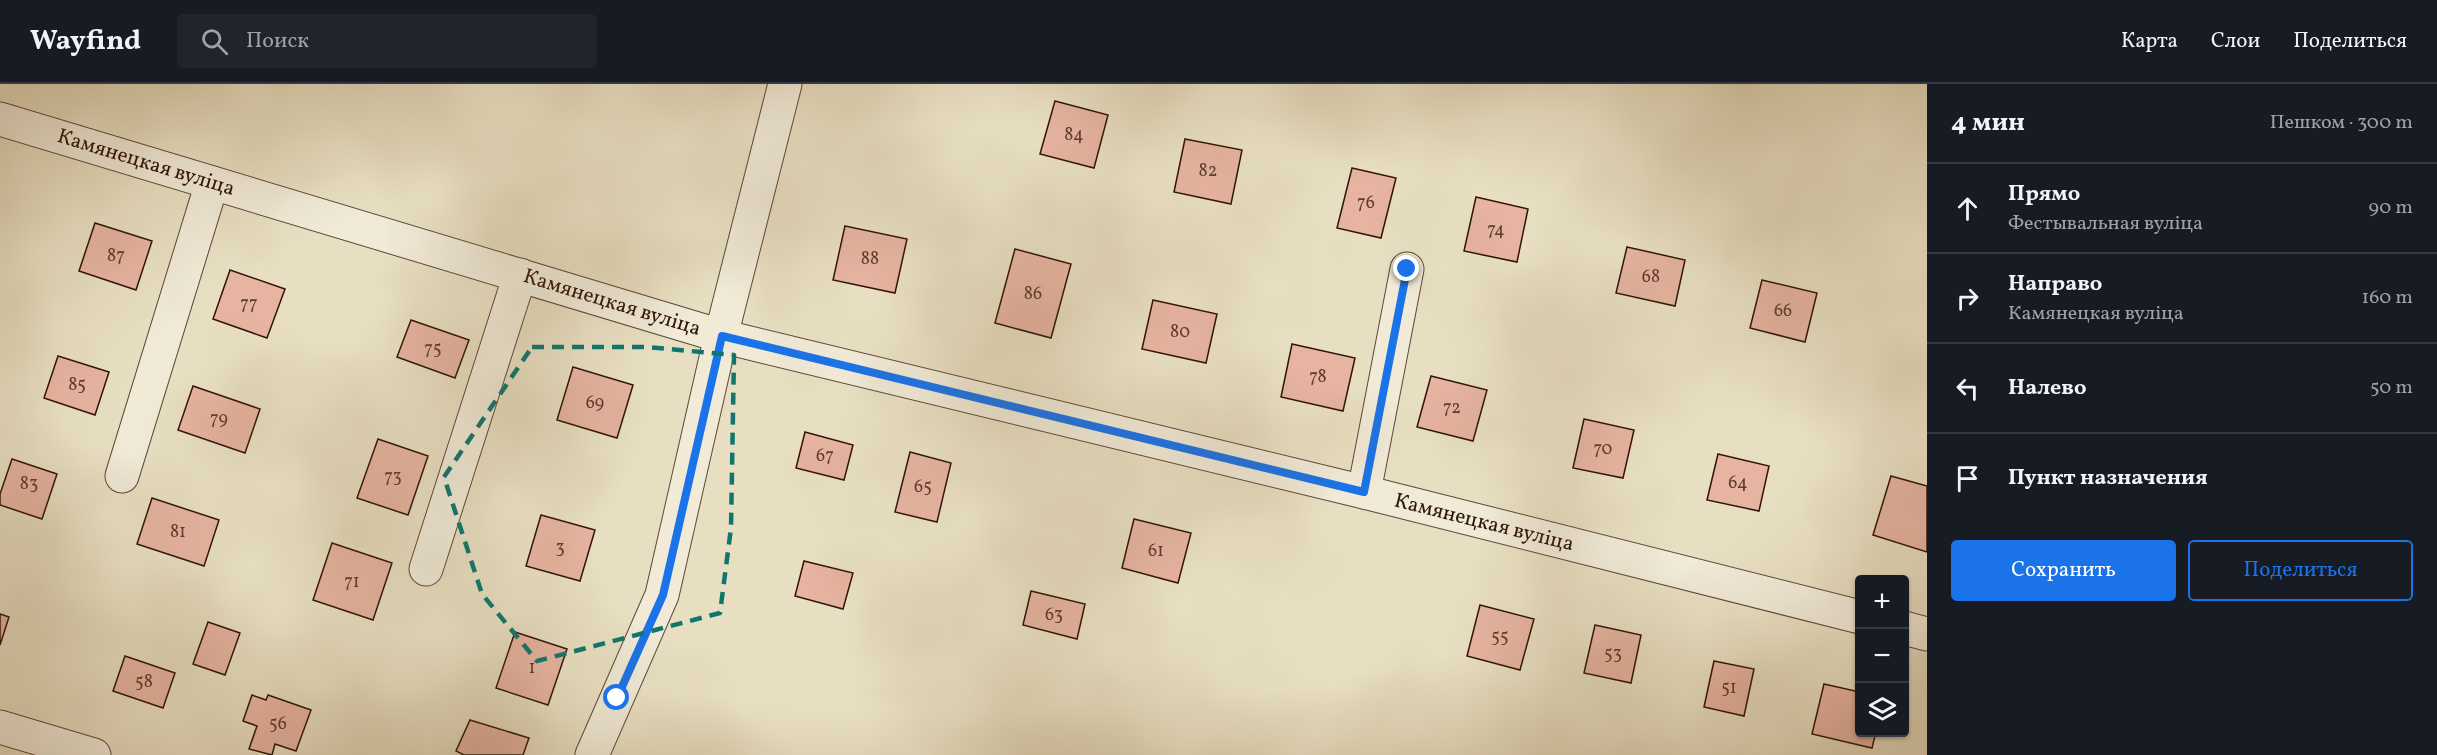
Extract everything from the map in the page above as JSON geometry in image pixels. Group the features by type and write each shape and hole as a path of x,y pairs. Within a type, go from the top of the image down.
{"street":[{"path":"592,755 663,595 722,336 785,84"},
{"name":"Камянецкая вуліца","path":"0,119 722,336 1364,492 1855,616"},
{"path":"122,476 212,183"},
{"path":"1364,492 1407,269"},
{"path":"426,568 520,275"},
{"path":"1909,629 1927,633"},
{"path":"0,727 94,755"}],"highlighted area":[{"path":"532,347 647,347 734,355 731,528 720,613 537,661 482,594 444,477"}],"building":[{"path":"1055,101 1108,115 1094,168 1040,154"},
{"path":"1185,139 1242,150 1231,204 1174,192"},
{"path":"1352,168 1396,178 1381,238 1337,228"},
{"path":"1476,197 1528,209 1517,262 1464,251"},
{"path":"95,223 152,241 136,290 79,271"},
{"path":"845,226 907,239 895,293 833,280"},
{"path":"1627,247 1685,260 1675,306 1616,293"},
{"path":"1015,249 1071,264 1051,338 995,323"},
{"path":"230,270 285,289 267,338 213,319"},
{"path":"1762,280 1817,293 1805,342 1750,328"},
{"path":"1153,300 1217,314 1206,363 1142,349"},
{"path":"411,320 469,340 455,378 397,357"},
{"path":"1292,344 1355,358 1343,411 1281,397"},
{"path":"58,356 109,372 95,415 44,398"},
{"path":"573,367 633,385 617,438 557,420"},
{"path":"1431,376 1487,390 1473,441 1417,427"},
{"path":"193,386 260,409 245,453 178,430"},
{"path":"1584,419 1634,430 1623,478 1573,468"},
{"path":"805,432 853,445 844,480 796,468"},
{"path":"378,439 428,456 408,515 357,498"},
{"path":"910,452 951,463 937,522 895,512"},
{"path":"1718,454 1769,466 1759,511 1707,500"},
{"path":"12,459 57,474 42,519 0,505 0,494"},
{"path":"1891,476 1927,486 1927,552 1873,535"},
{"path":"152,498 219,520 204,566 137,544"},
{"path":"541,515 595,530 580,581 526,566"},
{"path":"1134,519 1191,533 1178,583 1122,568"},
{"path":"332,543 392,563 373,620 313,600"},
{"path":"804,561 853,573 843,609 795,596"},
{"path":"1031,591 1085,604 1077,639 1023,625"},
{"path":"1480,605 1534,619 1520,670 1467,656"},
{"path":"0,614 9,617 0,645"},
{"path":"208,622 240,633 225,675 193,664"},
{"path":"1595,625 1641,635 1631,683 1584,673"},
{"path":"515,632 567,649 548,705 496,688"},
{"path":"125,656 175,673 163,708 113,691"},
{"path":"1714,661 1754,669 1744,716 1704,707"},
{"path":"1824,684 1855,691 1855,737 1875,737 1872,748 1812,734"},
{"path":"252,695 266,700 268,695 311,710 296,751 275,744 272,755 249,749 257,726 243,721"},
{"path":"470,720 529,738 523,755 464,755 456,751"}],"route":[{"path":"617,698 663,595 722,336 1364,492 1407,269"}]}
